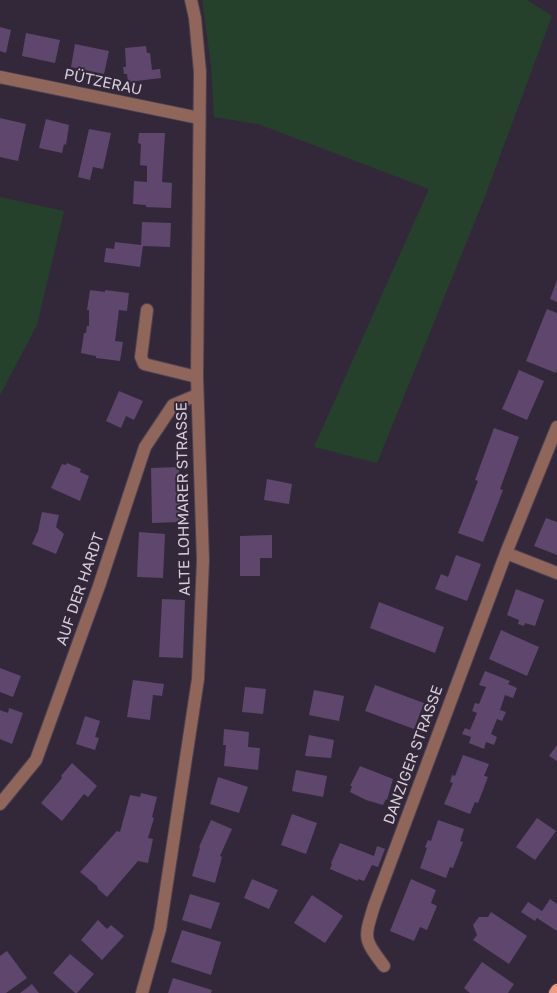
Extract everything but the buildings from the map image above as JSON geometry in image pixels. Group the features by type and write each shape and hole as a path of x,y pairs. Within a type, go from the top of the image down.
{"street":[{"name":"ALTE LOHMARER STRASSE","path":"142,993 160,930 198,679 203,560 197,395 200,72 195,18 191,0"},
{"name":"PÜTZERAU","path":"0,77 199,118"},
{"path":"147,310 141,357 144,364 197,378"},
{"name":"AUF DER HARDT","path":"0,804 36,760 99,586 145,447 173,405 197,395"},
{"name":"DANZIGER STRASSE","path":"384,966 367,944 367,930 374,906 506,553 557,427"},
{"path":"506,553 557,573"}],"green space":[{"path":"202,0 527,0 552,16 482,204 377,463 314,447 429,189 258,124 214,117 211,65"},
{"path":"0,197 64,211 37,325 0,395"}]}
